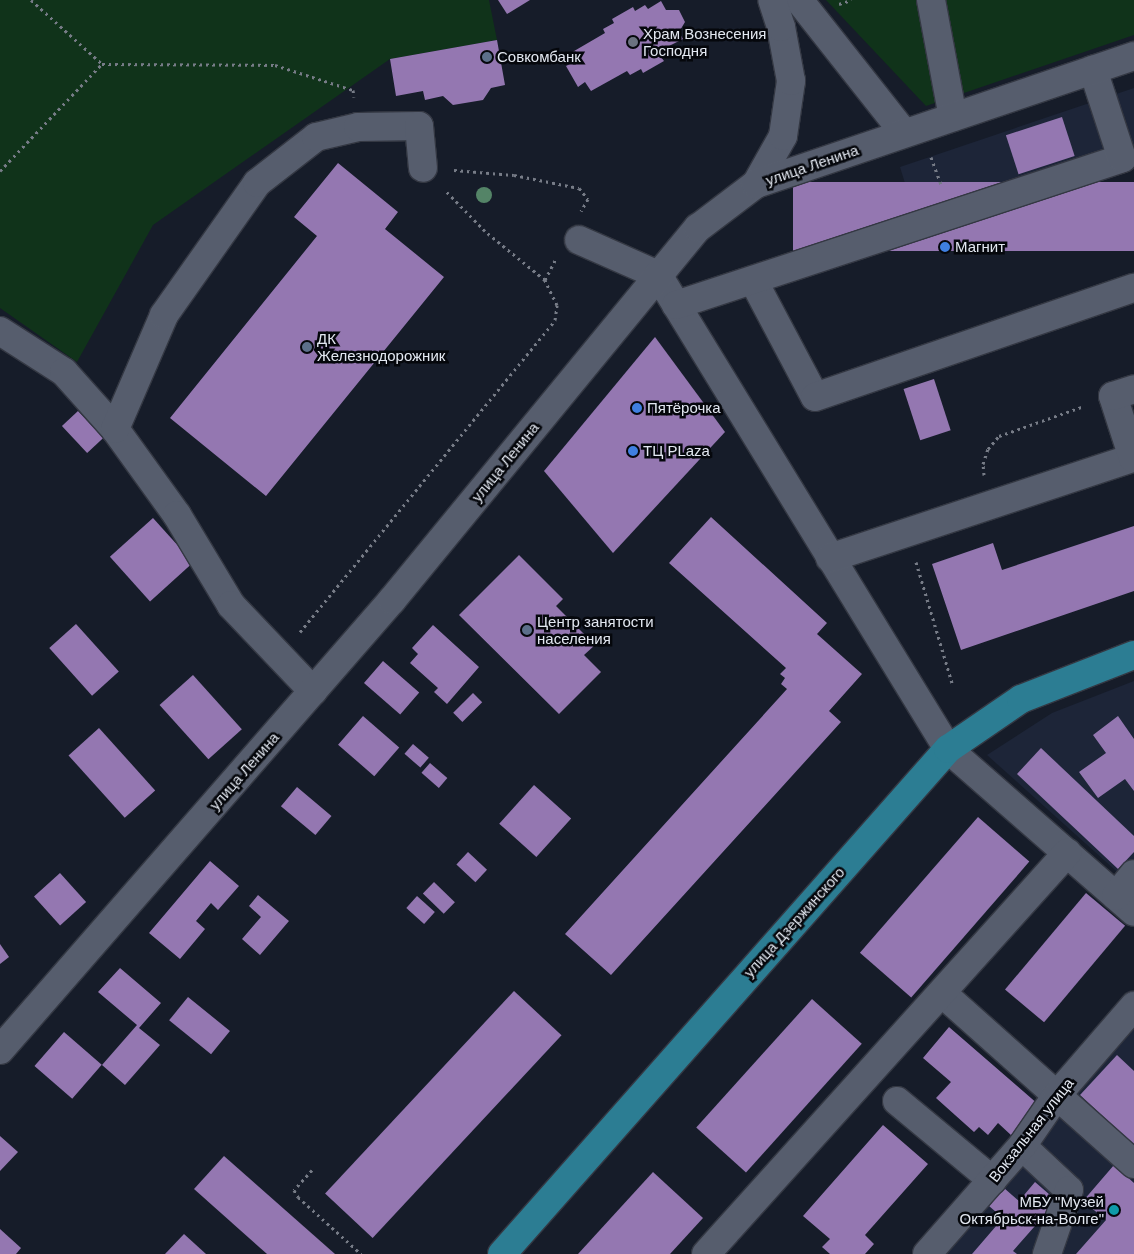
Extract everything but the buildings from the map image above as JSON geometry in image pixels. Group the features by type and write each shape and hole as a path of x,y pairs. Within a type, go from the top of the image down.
{"main road":[{"name":"улица Дзержинского","path":"502,1254 948,749 1021,699 1134,655"}],"street":[{"path":"756,184 783,136 791,81 781,27 772,0"},
{"path":"799,0 904,134"},
{"path":"931,0 952,117"},
{"name":"улица Ленина","path":"0,1050 313,691 698,228 756,184 1134,56"},
{"path":"676,305 1128,160 1093,70"},
{"path":"115,429 164,315 256,183 316,137 358,127 419,126 423,168"},
{"path":"579,240 658,275 948,749 1125,904 1134,874"},
{"path":"753,280 815,397 1134,288"},
{"path":"0,331 64,372 115,429 177,515 231,605 313,691"},
{"path":"830,558 1133,458 1123,392"},
{"path":"706,1254 1067,853"},
{"path":"942,993 1134,1164"},
{"name":"Вокзальная улица","path":"927,1254 1022,1146 1057,1095 1134,1006"},
{"path":"897,1101 992,1180"},
{"path":"1022,1146 1070,1190 1047,1254"}],"path":[{"path":"31,0 102,64 275,65 353,90 358,127"},
{"path":"0,171 102,64"},
{"path":"423,168 514,175 578,188"},
{"path":"280,657 555,320 557,305 545,280 485,231 423,168"},
{"path":"992,504 984,481 983,464 988,449 999,436 1123,392"},
{"path":"908,532 952,683"},
{"path":"312,1170 294,1190 298,1197 361,1254"}],"shaded area":[{"path":"1134,88 1134,146 915,216 900,167"},
{"path":"1134,681 1134,887 987,755 1052,713"},
{"path":"1134,1021 1134,1254 942,1254"}],"green space":[{"path":"0,0 489,0 497,40 390,59 153,225 77,362 0,308"},
{"path":"826,0 1134,0 1134,35 926,106"}],"place":[{"name":"Храм Вознесения Господня","path":"633,42"},
{"name":"Совкомбанк","path":"487,57"},
{"name":"Магнит","path":"945,247"},
{"name":"ДК Железнодорожник","path":"307,347"},
{"name":"Пятёрочка","path":"637,408"},
{"name":"ТЦ PLaza","path":"633,451"},
{"name":"Центр занятости населения","path":"527,630"},
{"name":"МБУ \"Музей Октябрьск-на-Волге\"","path":"1114,1210"}]}
